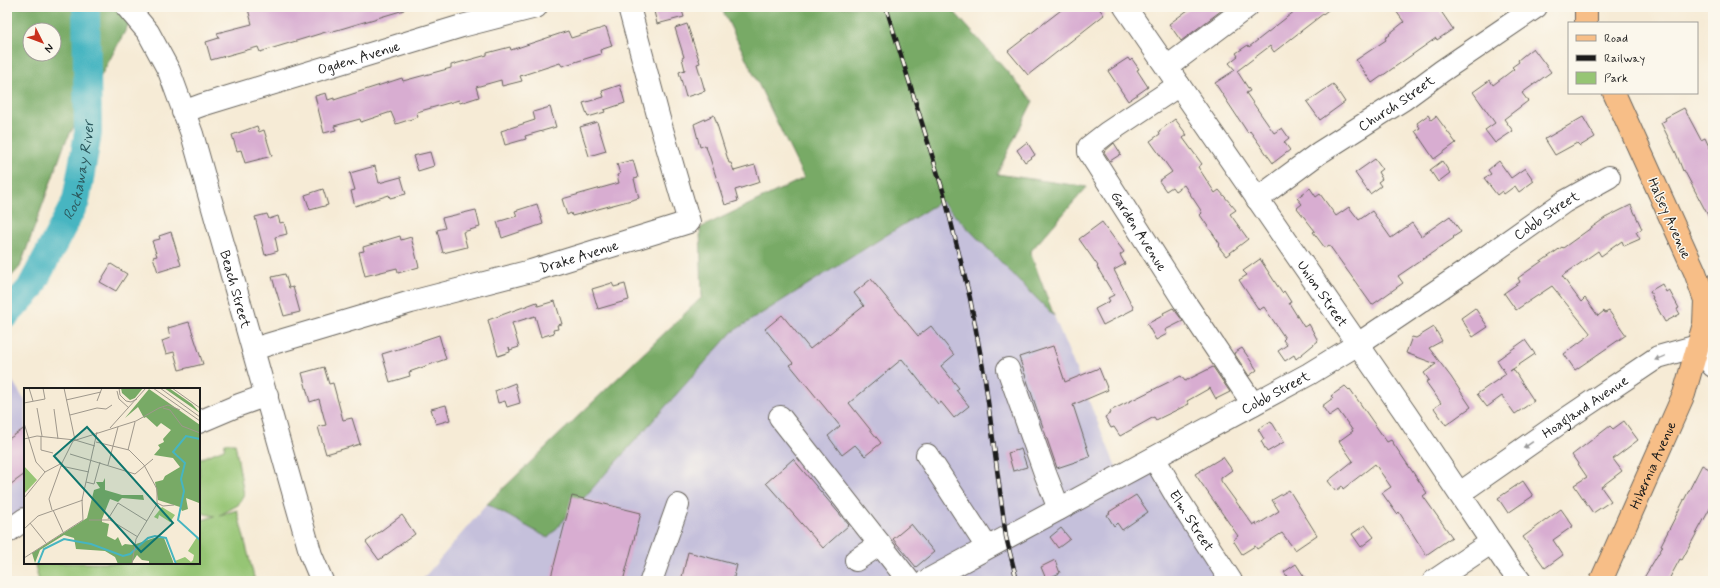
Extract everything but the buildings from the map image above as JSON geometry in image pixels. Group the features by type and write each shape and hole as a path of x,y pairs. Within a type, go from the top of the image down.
{"main road":[{"name":"Halsey Avenue","path":"1614,94 1695,272 1706,300 1704,324 1697,346"},
{"name":"Hibernia Avenue","path":"1601,581 1684,394 1697,346"}],"street":[{"name":"Beach Street","path":"127,7 148,32 169,71 192,134 311,555 322,581"},
{"name":"Ogden Avenue","path":"183,112 462,26 536,7"},
{"name":"Drake Avenue","path":"253,349 411,302 531,271 689,222 659,119 629,7"},
{"name":"Union Street","path":"1125,7 1520,581"},
{"path":"1166,67 1247,7"},
{"name":"Church Street","path":"1257,199 1319,153 1398,103 1536,7"},
{"name":"Garden Avenue","path":"1179,85 1107,133 1089,147 1089,152 1184,301 1254,404"},
{"name":"Cobb Street","path":"926,581 1254,404 1358,344 1469,270 1564,202 1609,177"},
{"name":"Hoagland Avenue","path":"1460,493 1557,425 1658,358 1697,346 1713,330"},
{"path":"1697,346 1713,366"},
{"path":"1008,369 1059,509"},
{"path":"200,422 267,395"},
{"path":"780,417 909,581"},
{"path":"927,455 987,547"},
{"name":"Elm Street","path":"1154,458 1178,499 1231,581"},
{"path":"651,581 678,505"},
{"path":"7,532 24,520"},
{"path":"1434,581 1492,542"},
{"path":"856,560 880,544"}],"shaded area":[{"path":"942,201 1054,316 1121,479 1151,464 1231,581 421,581 487,504 548,538 732,332"},
{"path":"7,372 24,399 24,526 7,538"}],"green space":[{"path":"7,7 138,7 65,143 20,267 7,281"},
{"path":"721,7 950,7 1033,101 997,174 1087,187 1030,252 1054,316 941,201 732,332 548,538 487,504 702,297 700,228 804,178"},
{"path":"225,443 235,443 244,495 238,505 220,515 237,510 255,581 39,581 35,565 39,564 200,564 200,521 215,516 205,514 200,511 200,459 224,449"}],"waterway":[{"name":"Rockaway River","path":"7,314 30,289 76,201 88,133 86,7"}],"railway":[{"path":"886,7 944,194 970,298 985,379 1006,537 1017,581"}]}
